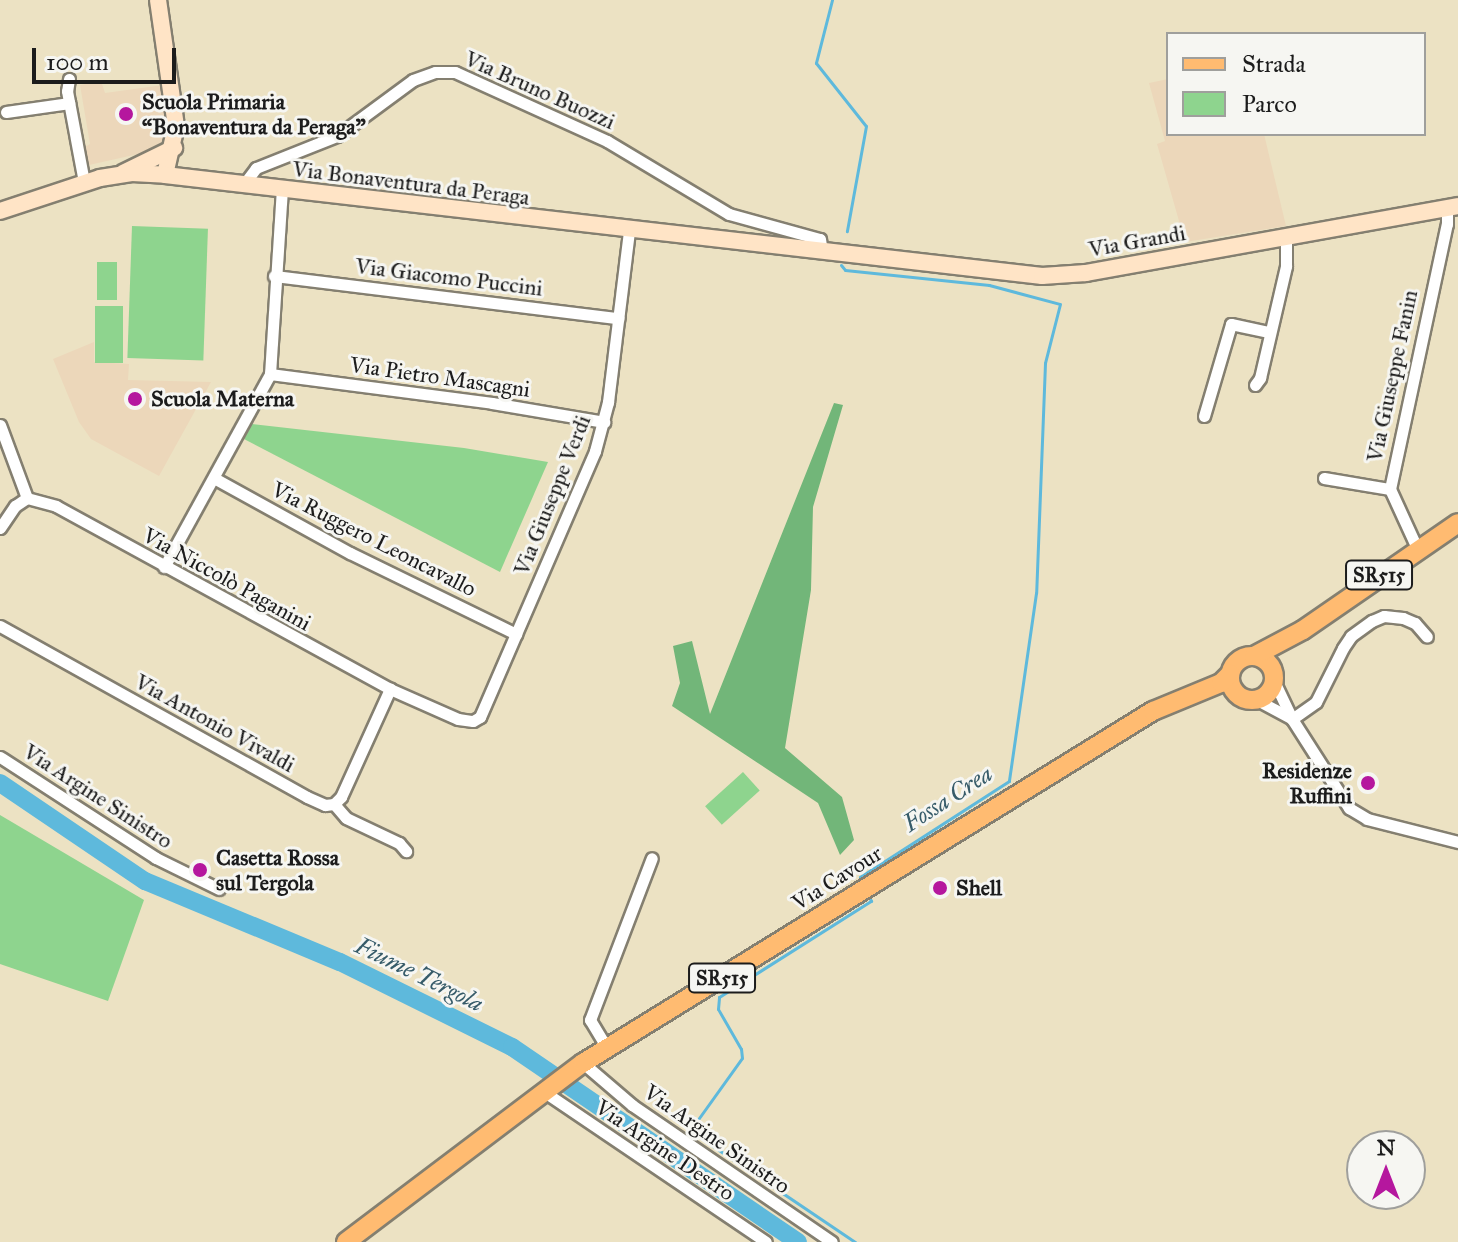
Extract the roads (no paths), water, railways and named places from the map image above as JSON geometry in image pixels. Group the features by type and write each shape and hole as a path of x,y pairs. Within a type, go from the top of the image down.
{"main road":[{"path":"158,0 176,114 174,148 165,175"},
{"path":"122,174 134,165 174,148"},
{"name":"Via Bonaventura da Peraga","path":"0,211 84,182 122,174 165,175 822,252"},
{"name":"Via Grandi","path":"822,252 997,273 1054,276 1452,207"},
{"name":"SR515","path":"1254,656 1303,630 1417,548 1458,523"},
{"name":"SR515","path":"1274,676 1279,654 1303,630"},
{"path":"1254,656 1266,661 1274,676 1268,693 1248,698 1231,686 1230,674 1241,659 1254,656"},
{"name":"Via Cavour","path":"346,1242 545,1089 607,1048 1176,701 1221,683 1230,674"},
{"name":"Via Cavour","path":"1176,701 1248,698"}],"street":[{"name":"Via Bruno Buozzi","path":"244,184 256,168 337,136 413,80 435,72 455,72 607,141 729,214 820,239 822,252"},
{"path":"69,79 69,103 84,182"},
{"path":"6,112 69,103"},
{"path":"164,567 270,374 282,189"},
{"name":"Via Giuseppe Fanin","path":"1417,548 1390,489 1452,207"},
{"name":"Via Giuseppe Verdi","path":"480,717 595,451 604,422 629,230"},
{"path":"1255,385 1286,266 1286,236"},
{"name":"Via Giacomo Puccini","path":"274,276 618,318"},
{"path":"1204,416 1231,324 1270,332"},
{"name":"Via Pietro Mascagni","path":"270,374 492,403 604,422"},
{"path":"0,425 27,498 15,506 0,528"},
{"name":"Via Ruggero Leoncavallo","path":"214,478 350,553 516,634"},
{"path":"1324,478 1390,489"},
{"name":"Via Niccolò Paganini","path":"27,498 47,502 390,689 458,719 473,721 480,717"},
{"path":"1292,719 1316,702 1351,636 1372,621 1384,616 1403,618 1415,623 1427,637"},
{"name":"Via Antonio Vivaldi","path":"0,626 307,797 325,805 334,804 346,818 399,843 406,851"},
{"path":"1274,676 1292,719 1344,803 1358,815 1458,842"},
{"path":"334,804 345,787 390,689"},
{"path":"1248,698 1292,719"},
{"name":"Via Argine Sinistro","path":"0,757 156,858 219,889"},
{"path":"607,1048 590,1020 652,858"},
{"name":"Via Argine Sinistro","path":"579,1066 832,1242"},
{"name":"Via Argine Destro","path":"545,1089 766,1242"}],"waterway":[{"name":"Fossa Crea","path":"832,0 816,63 866,126 847,231"},
{"name":"Fossa Crea","path":"841,265 845,270 989,285 1060,304 1045,363 1036,593 1009,781 860,877 861,883"},
{"name":"Fiume Tergola","path":"0,783 145,881 340,962 512,1047 798,1242"},
{"name":"Fossa Crea","path":"855,1242 698,1136 694,1125 742,1058 741,1049 718,1009 719,997 871,901 869,896"}],"place":[{"name":"Scuola Primaria “Bonaventura da Peraga”","path":"126,114"},
{"name":"Scuola Materna","path":"135,399"},
{"name":"Residenze Ruffini","path":"1368,783"},
{"name":"Casetta Rossa sul Tergola","path":"200,870"},
{"name":"Shell","path":"940,888"}]}
